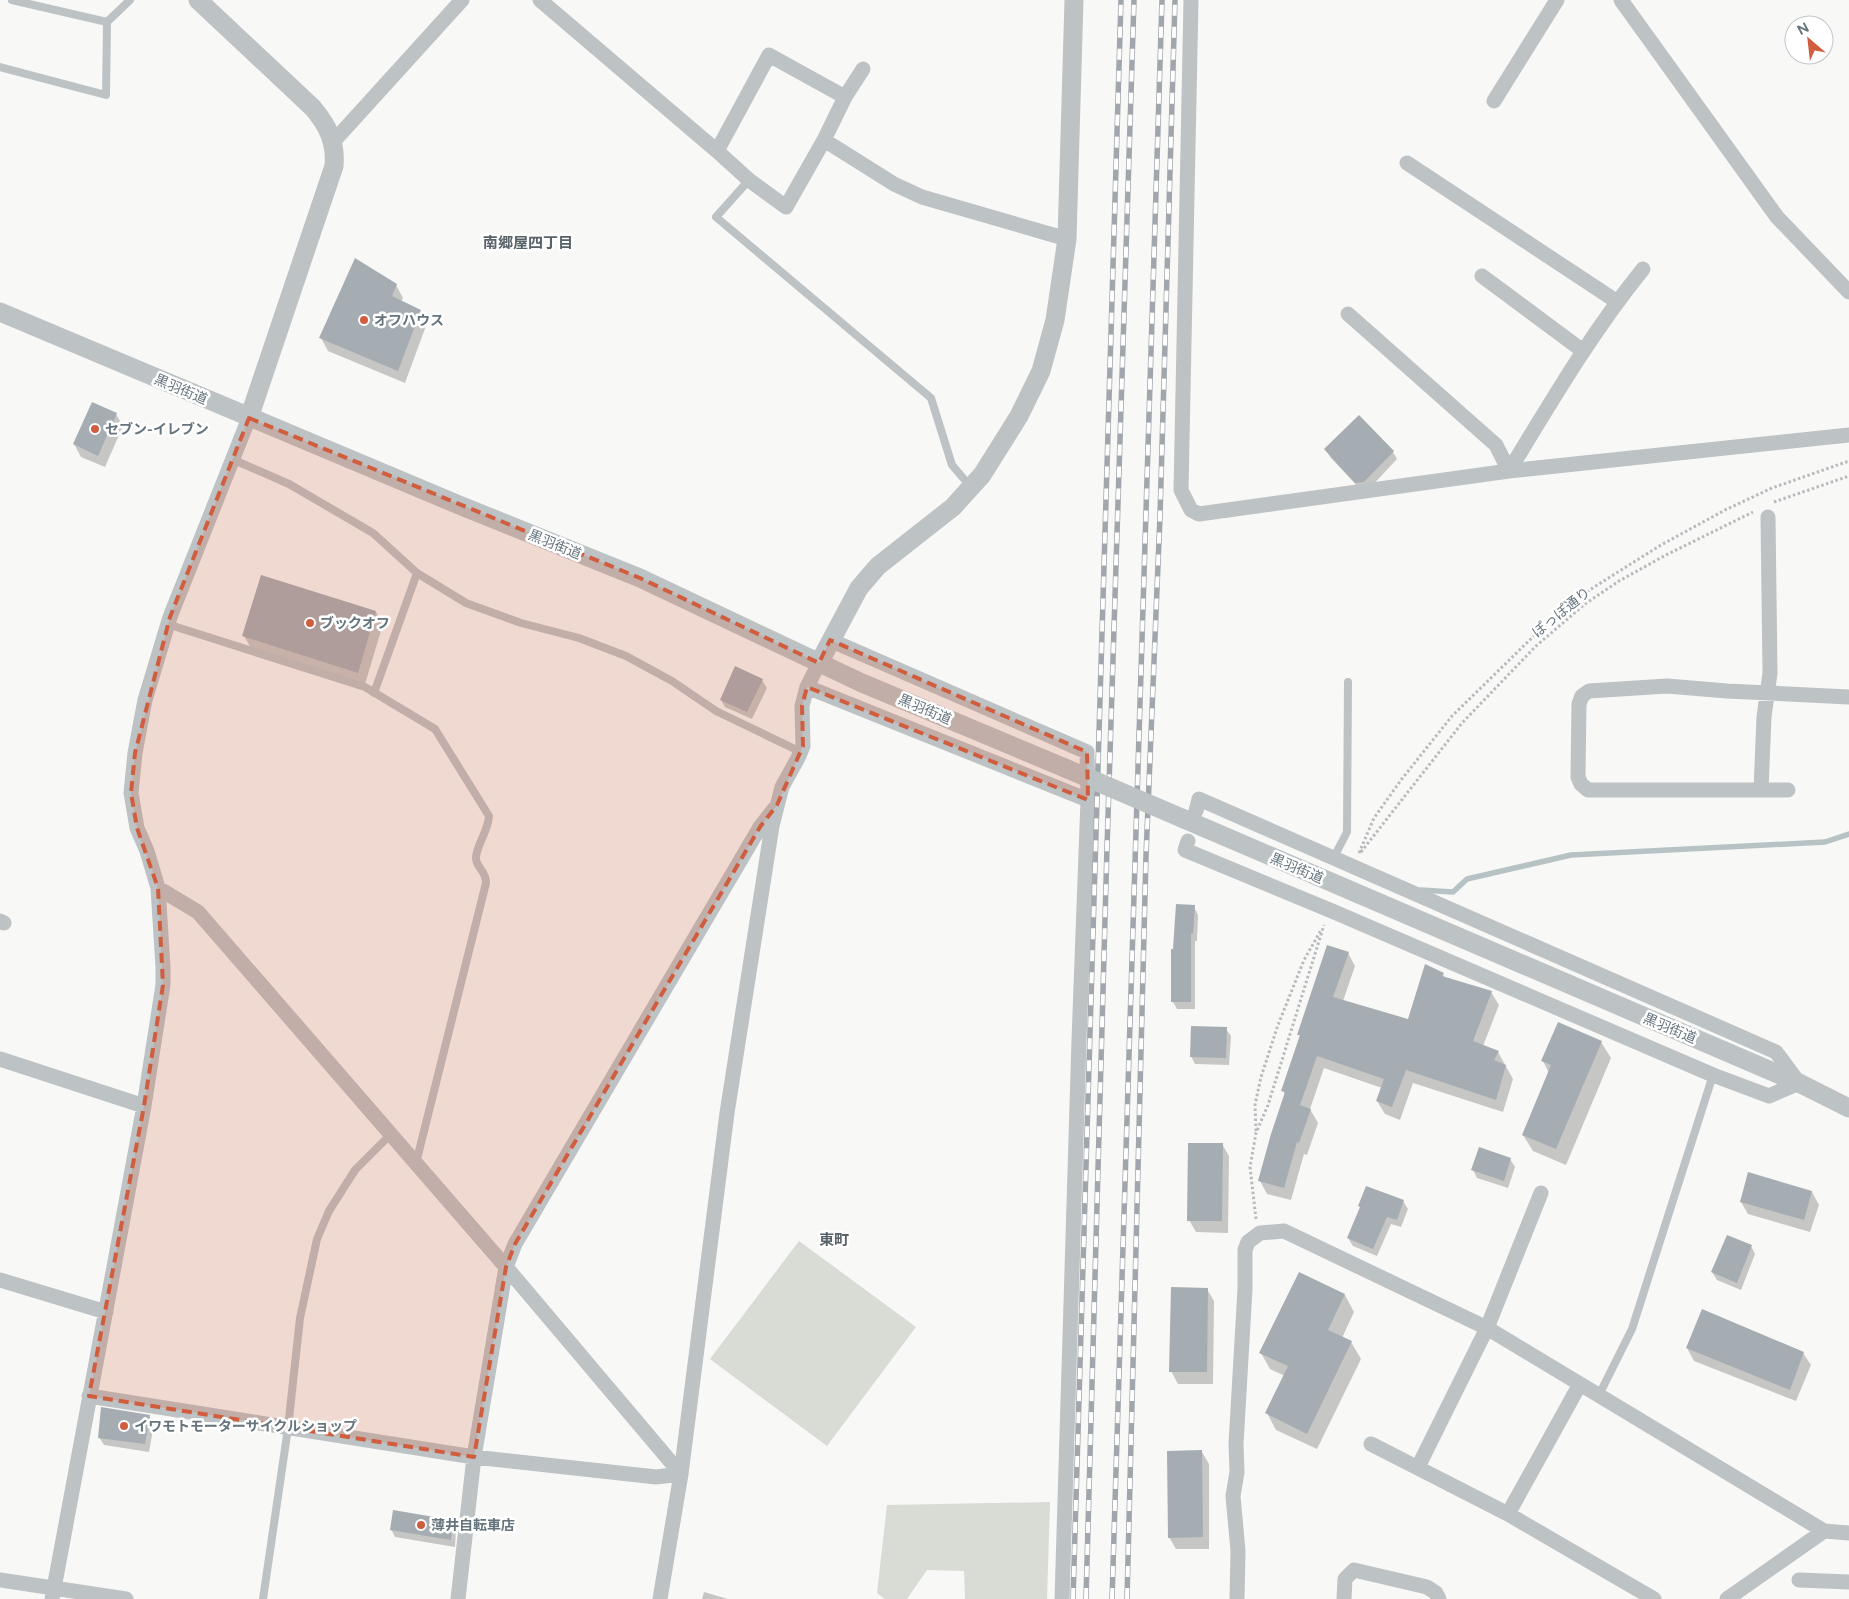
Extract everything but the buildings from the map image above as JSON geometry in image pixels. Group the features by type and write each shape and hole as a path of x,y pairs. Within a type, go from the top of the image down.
{"street":[{"path":"53,1593 144,1106 163,985 158,888 147,851 137,828 131,793 135,752 145,700 167,624 249,418 334,166 334,141 328,128 313,108 198,0"},
{"path":"334,141 462,0"},
{"path":"540,0 749,180 786,207 824,140 845,97 863,69"},
{"path":"660,1599 681,1474 726,1123 777,806 782,787 803,746 802,706 807,687 859,588 878,566 953,507 982,475 1019,416 1041,371 1054,320 1066,239 1074,0"},
{"path":"1191,0 1181,490 1191,510 1199,514 1509,471 1849,435"},
{"path":"1494,101 1557,0"},
{"path":"1621,0 1777,217 1849,292"},
{"path":"717,151 770,55 845,97"},
{"path":"824,140 894,184 922,197 1066,239"},
{"path":"1407,163 1616,301"},
{"path":"1509,471 1616,301 1643,269"},
{"path":"1482,276 1583,351"},
{"name":"黒羽街道","path":"0,312 249,418 640,578 819,663 1065,768 1190,815 1799,1083 1849,1108"},
{"path":"1348,314 1496,445 1509,471"},
{"path":"1761,790 1770,673 1766,510"},
{"path":"830,640 1088,752 1062,1599"},
{"path":"1788,790 1588,790 1581,784 1578,777 1579,704 1582,696 1589,691 1666,686 1849,697"},
{"path":"807,687 1088,800"},
{"path":"1188,841 1185,850 1332,911 1713,1075 1769,1096 1799,1083 1776,1052 1199,799 1190,815"},
{"path":"458,1599 474,1457 506,1267 515,1244 693,939 760,827 777,806"},
{"path":"158,888 198,912 506,1267 681,1474"},
{"path":"0,1059 144,1106"},
{"path":"1418,1467 1487,1328 1541,1193"},
{"path":"1237,1599 1238,1551 1233,1496 1236,1472 1245,1289 1245,1250 1248,1242 1260,1233 1284,1231 1487,1328 1824,1531 1849,1533"},
{"path":"0,1280 106,1312"},
{"path":"1508,1514 1580,1384"},
{"path":"89,1396 474,1457 656,1477 681,1474"},
{"path":"1372,1444 1508,1514 1654,1599"},
{"path":"1727,1599 1824,1531"},
{"path":"1344,1599 1345,1579 1354,1570 1427,1587 1436,1593 1439,1599"},
{"path":"0,1580 53,1593 126,1599"},
{"path":"1799,1580 1849,1582"}],"lane":[{"path":"12,0 107,22"},
{"path":"0,67 106,95 107,22 130,0"},
{"path":"749,180 716,217 931,398 952,464 971,487"},
{"path":"232,459 289,484 373,533 417,573 466,603 520,623 579,638 626,656 672,681 716,711 801,752"},
{"path":"374,693 417,573"},
{"path":"167,624 365,687 435,729 489,816 489,826 476,855 476,862 486,875 486,883 416,1163"},
{"path":"1333,859 1347,832 1348,682"},
{"path":"1599,1395 1632,1329 1713,1075"},
{"path":"263,1599 288,1428 300,1318 317,1239 329,1211 354,1170 390,1134"}],"path":[{"name":"ぽっぽ通り","path":"1849,461 1772,488 1725,510 1653,550 1584,594 1539,632 1452,716 1401,780 1374,818 1356,858 1462,723 1536,646 1586,604 1619,581 1666,555 1766,510 1849,476"},
{"path":"1256,1133 1268,1105 1325,922 1304,960 1264,1068 1256,1104 1256,1133 1250,1167 1256,1220"}],"highlighted area":[{"path":"249,418 640,578 819,663 830,640 1087,752 1088,800 807,687 802,706 803,746 777,805 760,827 515,1244 506,1267 474,1457 89,1396 144,1106 163,985 158,888 137,828 131,793 135,753 170,617"}],"shaded area":[{"path":"799,1241 916,1327 827,1446 710,1359"},
{"path":"1050,1502 1047,1599 965,1599 964,1571 927,1570 907,1599 885,1599 877,1593 887,1505"}],"waterway":[{"path":"1421,890 1453,892 1467,879 1571,855 1825,842 1849,834"}],"railway":[{"path":"1073,1599 1121,0"},
{"path":"1086,1599 1107,848 1134,0"},
{"path":"1112,1599 1162,0"},
{"path":"1127,1599 1146,856 1160,516 1175,0"}],"place":[{"name":"オフハウス","path":"364,320"},
{"name":"セブン-イレブン","path":"95,429"},
{"name":"ブックオフ","path":"310,623"},
{"name":"イワモトモーターサイクルショップ","path":"124,1426"},
{"name":"薄井自転車店","path":"421,1525"}],"district":[{"name":"南郷屋四丁目","path":"528,243"},
{"name":"東町","path":"834,1240"}]}
